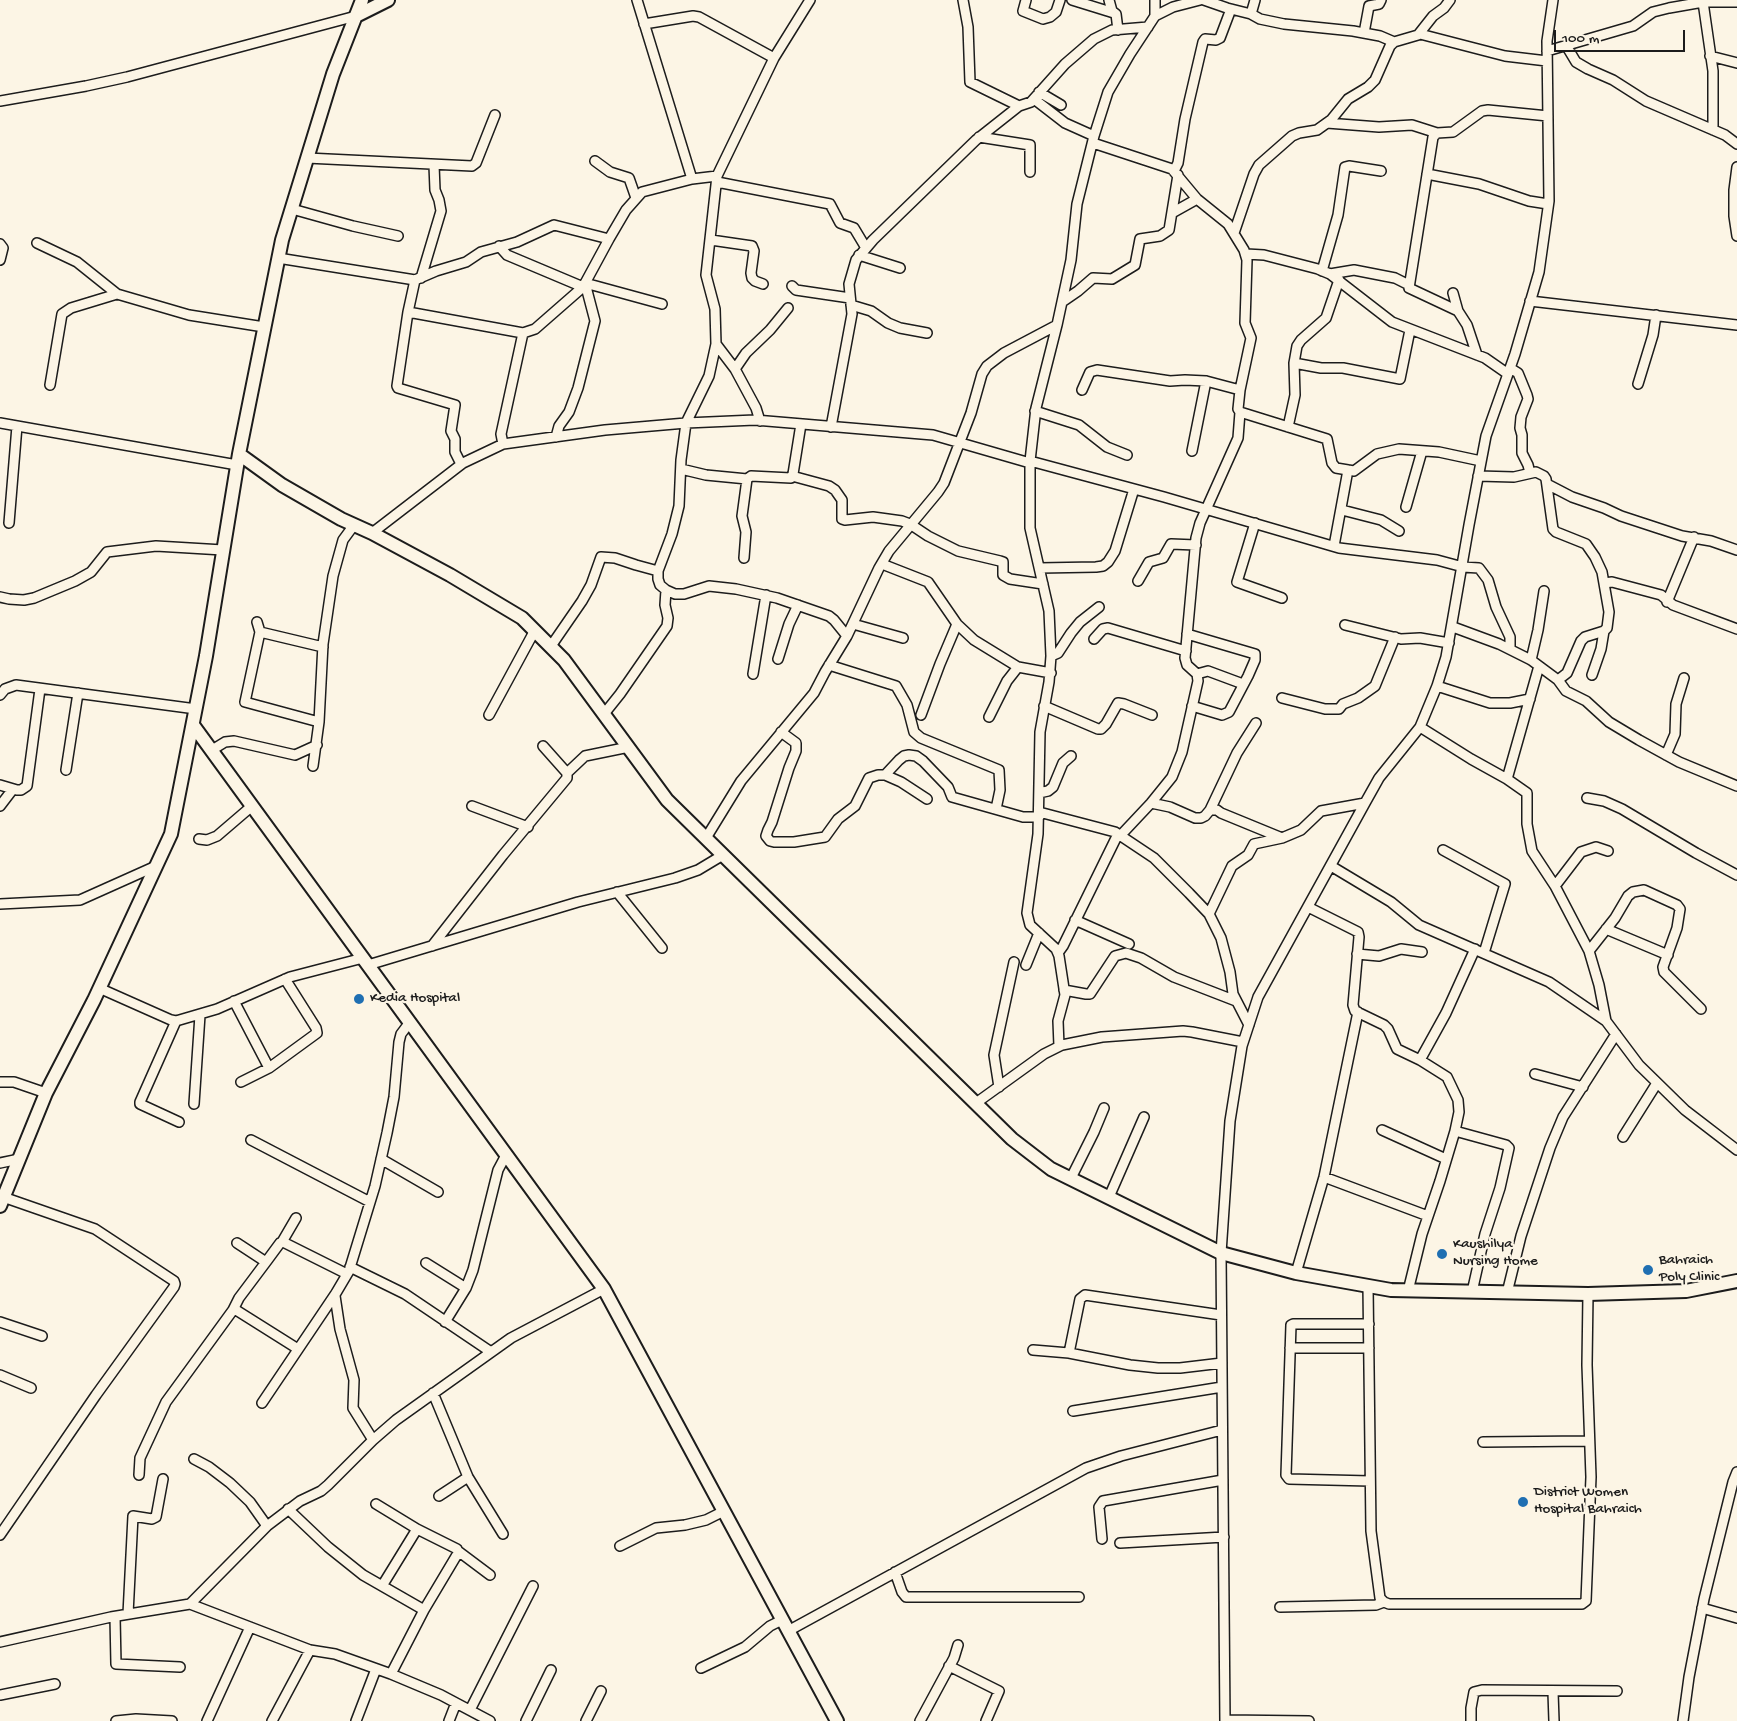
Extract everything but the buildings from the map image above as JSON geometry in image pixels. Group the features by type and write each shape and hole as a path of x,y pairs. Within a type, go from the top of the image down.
{"main road":[{"path":"2,1202 46,1093 99,988 171,834 196,709 238,459 278,258 333,74 362,0"},
{"path":"356,16 388,0"},
{"path":"238,459 354,525 450,575 522,618 564,660 668,800 1012,1139 1051,1169 1221,1253 1296,1273 1391,1290 1588,1294 1686,1291 1737,1281"},
{"path":"193,725 604,1289 836,1721"}],"street":[{"path":"637,0 692,179"},
{"path":"810,0 774,58 717,179 706,275 715,309 716,344 709,376 686,423 677,521 658,571 658,578 660,586 676,594 684,594 709,586 766,595 829,616 847,636"},
{"path":"963,0 968,26 970,82 1019,106"},
{"path":"1026,0 1023,12 1043,19 1050,17 1056,12 1060,0"},
{"path":"1072,0 1114,13"},
{"path":"1110,0 1110,6 1117,17 1118,30"},
{"path":"1155,0 1156,16"},
{"path":"1059,1046 1058,1021 1063,1004 1064,990 1058,953 1030,925 1027,913 1038,834 1040,732 1051,656 1049,611 1030,528 1030,462 1035,411 1071,260 1078,204 1108,92 1130,54 1156,16 1173,7 1202,0 1251,14 1260,19 1284,24 1364,33 1394,42 1420,34 1433,16 1444,8 1450,0"},
{"path":"1251,14 1255,0"},
{"path":"1364,33 1369,6 1379,4 1381,0"},
{"path":"1309,1721 1225,1720 1221,1253 1230,1121 1243,1042 1258,997 1379,778 1420,727 1437,686 1449,643 1486,436 1509,371 1539,272 1548,204 1547,41 1553,0"},
{"path":"1547,56 1567,46 1633,26 1653,12 1690,2 1737,2"},
{"path":"1703,2 1713,89 1713,130"},
{"path":"1062,302 1093,278 1112,279 1135,265 1140,239 1164,234 1169,230 1185,119 1203,42 1205,39 1216,40 1220,38 1231,9"},
{"path":"0,101 126,77 356,16"},
{"path":"644,24 693,16 699,17 774,58"},
{"path":"831,427 852,314 849,284 859,255 979,137 1019,106 1031,102 1065,64 1094,39 1112,30 1148,27"},
{"path":"1420,34 1505,56 1572,56"},
{"path":"1234,233 1254,174 1259,165 1292,136 1317,130 1327,123 1348,99 1368,87 1375,80 1387,51 1394,42"},
{"path":"1567,46 1576,62 1588,70 1613,80 1646,101 1725,135 1737,144"},
{"path":"1710,56 1737,64"},
{"path":"1037,96 1065,123 1094,140 1166,166 1176,173 1197,200 1228,224 1246,254 1245,323 1251,338 1240,390 1238,438 1200,523 1196,545 1185,658 1187,665 1197,674 1198,681 1178,763 1172,777 1151,803 1119,835 1058,953"},
{"path":"1037,96 1061,105"},
{"path":"1327,123 1379,127 1412,125 1437,133 1453,132 1478,113 1488,110 1548,116"},
{"path":"307,158 434,166 474,165 495,115"},
{"path":"1409,285 1433,137 1437,133"},
{"path":"979,137 1030,145 1030,172"},
{"path":"596,161 610,172 629,178 636,198"},
{"path":"434,166 435,190 441,210 408,312 397,386 398,388 455,405 451,432 455,452 461,464"},
{"path":"1326,273 1338,215 1345,167 1380,171"},
{"path":"1737,167 1734,190 1734,216 1737,236"},
{"path":"1427,174 1479,184 1530,201 1548,204"},
{"path":"408,312 523,333 535,329 584,285 626,210 642,192 692,179 717,179 830,204 840,223 854,228 866,248"},
{"path":"1172,213 1197,200"},
{"path":"292,209 352,226 398,236"},
{"path":"278,258 418,279 436,271 466,262 481,252 517,242 554,225 609,239"},
{"path":"711,240 752,246 754,251 752,278 763,284"},
{"path":"0,244 3,248 0,260"},
{"path":"37,244 77,262 117,294 189,315 264,326"},
{"path":"499,246 507,255 584,285 662,304"},
{"path":"1246,254 1264,255 1326,273 1339,280 1383,316 1410,330 1518,373 1528,400 1521,417 1520,428 1522,453 1530,473"},
{"path":"859,255 900,268"},
{"path":"1326,273 1354,270 1395,278 1409,285 1410,289 1447,304 1458,311"},
{"path":"1288,427 1294,395 1294,363 1297,346 1301,340 1326,318 1339,280"},
{"path":"556,437 559,426 569,412 578,388 595,321 584,285"},
{"path":"792,286 796,290 851,301 871,310 888,323 900,328 927,333"},
{"path":"1453,293 1458,311 1467,325 1478,356"},
{"path":"50,385 62,314 71,308 117,294"},
{"path":"1530,301 1737,325"},
{"path":"735,369 746,354 770,330 788,308"},
{"path":"1638,384 1653,335 1656,315"},
{"path":"706,838 741,781 814,693 847,636 889,551 944,483 952,465 958,442 971,413 982,374 987,366 1011,350 1057,325"},
{"path":"1294,363 1321,368 1343,368 1400,379 1410,330"},
{"path":"503,444 501,434 523,333"},
{"path":"716,344 735,369 756,408 760,421"},
{"path":"1082,390 1090,372 1097,370 1170,381 1206,382 1240,390"},
{"path":"1192,451 1206,382"},
{"path":"1035,411 1079,425 1106,447 1127,455"},
{"path":"1240,412 1327,439 1333,466 1336,468 1354,471 1376,454 1399,449 1439,452 1481,461"},
{"path":"372,533 461,464 503,444 604,430 686,423 760,421 933,436 1134,489 1334,546 1437,560 1463,567 1479,568 1488,580 1496,607 1510,637 1510,649"},
{"path":"0,423 238,459"},
{"path":"792,476 801,424"},
{"path":"9,523 17,426"},
{"path":"1406,507 1422,451"},
{"path":"681,469 706,475 746,479 752,476 791,478 792,476 829,486 835,490 842,500 842,519 880,517 910,524 928,536 958,551 1003,562 1003,575 1010,579 1043,584"},
{"path":"1334,546 1348,470"},
{"path":"1478,476 1514,476 1536,472 1544,476 1547,484 1553,529 1586,544 1595,557 1604,583 1609,612 1607,628 1604,631 1601,650 1592,675"},
{"path":"744,558 746,532 742,516 746,479"},
{"path":"1547,484 1567,496 1604,508 1621,516 1682,536 1712,541 1737,550"},
{"path":"1040,568 1096,567 1108,562 1115,551 1134,489"},
{"path":"1342,510 1381,520 1399,532"},
{"path":"1255,523 1237,582 1282,598"},
{"path":"313,766 319,722 322,648 333,576 343,540 354,525"},
{"path":"1668,602 1694,537"},
{"path":"1138,581 1149,562 1163,558 1170,545 1196,545"},
{"path":"0,597 24,600 34,598 75,581 91,572 107,552 156,546 224,550"},
{"path":"551,646 582,601 600,557 615,558 636,566 658,571"},
{"path":"882,564 928,582 957,624 974,640 1018,667 1050,673"},
{"path":"1604,583 1612,582 1661,595 1668,602 1737,629"},
{"path":"604,714 667,626 666,590"},
{"path":"1531,660 1544,591"},
{"path":"753,674 766,595"},
{"path":"778,659 789,624 798,605"},
{"path":"1051,656 1058,653 1080,622 1099,607"},
{"path":"257,622 260,632 245,702 319,722"},
{"path":"853,624 903,638"},
{"path":"921,715 957,624"},
{"path":"1345,625 1401,639 1420,638 1449,643"},
{"path":"1452,626 1510,649 1531,660 1558,680 1566,691 1586,701 1610,722 1666,755 1716,779 1737,786"},
{"path":"1094,639 1102,629 1108,628 1186,651"},
{"path":"489,715 535,630"},
{"path":"1558,680 1567,673 1581,641 1585,637 1604,631"},
{"path":"260,632 322,648"},
{"path":"1187,634 1255,654 1255,660 1231,709 1226,714 1222,715 1192,706"},
{"path":"1282,698 1332,710 1339,709 1343,704 1358,698 1375,686 1395,637"},
{"path":"829,665 896,686 907,705 914,732 921,738 1000,770 1000,790 996,809"},
{"path":"1507,779 1539,666"},
{"path":"989,717 1007,681 1018,667"},
{"path":"1197,674 1208,671 1243,684"},
{"path":"1666,755 1675,734 1676,704 1684,678"},
{"path":"0,695 5,689 16,685 196,709"},
{"path":"1437,686 1490,703 1510,703 1530,699"},
{"path":"0,785 22,790 27,786 40,688"},
{"path":"66,770 78,694"},
{"path":"1044,706 1098,729 1101,729 1106,724 1118,703 1152,715"},
{"path":"1151,803 1170,807 1195,818 1206,816 1237,752 1256,723"},
{"path":"1420,727 1527,793 1527,824 1532,851 1555,886 1589,951 1606,1021"},
{"path":"781,732 796,743 796,751 766,836 770,841 794,842 825,837 838,818 855,806 869,778 878,775 885,775 901,782 927,799"},
{"path":"212,750 225,742 234,740 295,755 317,746"},
{"path":"543,746 567,773"},
{"path":"432,946 503,855 528,827 566,778 567,773 585,756 629,747"},
{"path":"885,775 904,756 916,756 948,787 952,797 1023,817 1039,815 1119,835 1154,858 1209,914 1222,938 1233,994 1249,1025"},
{"path":"1039,792 1048,791 1053,787 1063,763 1071,756"},
{"path":"0,806 12,789"},
{"path":"1587,798 1622,809 1737,875"},
{"path":"1209,914 1232,866 1248,855 1254,844 1282,838 1301,830 1321,811 1365,803"},
{"path":"199,839 207,840 217,836 252,806"},
{"path":"472,806 528,827"},
{"path":"1210,810 1217,810 1282,838"},
{"path":"1555,886 1581,852 1596,848 1608,851"},
{"path":"1420,1060 1480,951 1504,884 1443,850"},
{"path":"99,988 176,1021 200,1015 285,979 313,970 366,961 432,946 690,872 723,854"},
{"path":"0,904 80,900 156,866"},
{"path":"1331,866 1391,902 1419,925 1549,982 1606,1021 1639,1065 1657,1083 1685,1110 1737,1150"},
{"path":"1589,951 1621,910 1628,896 1638,890 1644,890 1680,907 1676,936 1668,955 1664,972 1701,1009"},
{"path":"617,892 662,948"},
{"path":"1308,907 1358,932 1353,1005 1355,1011 1384,1025 1388,1029 1397,1049 1420,1060 1447,1077 1453,1086 1458,1100 1459,1112 1455,1130 1422,1234 1408,1291"},
{"path":"1075,920 1129,944"},
{"path":"1606,930 1668,955"},
{"path":"1026,966 1039,932"},
{"path":"1357,954 1379,956 1401,949 1422,952"},
{"path":"1064,990 1090,994 1115,956 1126,953 1150,963 1174,977 1236,1001"},
{"path":"999,1087 994,1056 1014,962"},
{"path":"241,1082 269,1068 317,1033 316,1028 285,979"},
{"path":"234,1001 269,1068"},
{"path":"1296,1273 1324,1177 1358,1012"},
{"path":"194,1104 200,1015"},
{"path":"176,1021 140,1104 179,1122"},
{"path":"262,1403 335,1296 349,1270 381,1159 394,1097 399,1042 401,1034 410,1022"},
{"path":"976,1104 1044,1054 1059,1046 1102,1037 1183,1031 1243,1042"},
{"path":"1507,1293 1521,1236 1550,1148 1563,1117 1616,1034"},
{"path":"1535,1074 1583,1087"},
{"path":"0,1082 14,1082 46,1093"},
{"path":"1623,1137 1657,1083"},
{"path":"1071,1178 1104,1108"},
{"path":"1109,1197 1144,1117"},
{"path":"1382,1130 1446,1159"},
{"path":"1455,1130 1506,1145 1509,1148 1472,1292"},
{"path":"251,1140 370,1202"},
{"path":"445,1322 466,1288 477,1256 498,1170 506,1155"},
{"path":"0,1162 19,1159"},
{"path":"381,1159 438,1192"},
{"path":"1324,1177 1428,1216"},
{"path":"0,1535 175,1284 174,1281 95,1229 2,1202"},
{"path":"140,1475 140,1458 166,1402 233,1310 239,1298 282,1242 296,1218"},
{"path":"282,1242 405,1294 491,1352"},
{"path":"237,1243 266,1262"},
{"path":"426,1263 466,1288"},
{"path":"1368,1286 1371,1531 1380,1598 1389,1604 1585,1603 1590,1476 1587,1365 1588,1294"},
{"path":"190,1604 267,1526 288,1509 328,1486 373,1440 396,1420 511,1338 604,1289"},
{"path":"335,1296 340,1329 354,1380 353,1408 373,1440"},
{"path":"1070,1354 1080,1299 1085,1296 1221,1315"},
{"path":"233,1310 236,1310 298,1349"},
{"path":"0,1322 42,1336"},
{"path":"1369,1324 1292,1324 1290,1327 1287,1478 1370,1481"},
{"path":"1290,1348 1369,1348"},
{"path":"1033,1350 1158,1368 1180,1368 1222,1363"},
{"path":"0,1375 31,1388"},
{"path":"1073,1411 1222,1388"},
{"path":"433,1393 468,1477 503,1534"},
{"path":"701,1668 746,1647 770,1626 785,1626 895,1572 1086,1468 1121,1456 1222,1430"},
{"path":"1484,1442 1589,1441"},
{"path":"194,1459 209,1467 230,1483 250,1502 267,1526"},
{"path":"1683,1721 1702,1608 1737,1472"},
{"path":"439,1496 468,1477"},
{"path":"128,1614 133,1516 152,1520 156,1517 163,1479"},
{"path":"1102,1539 1099,1507 1103,1501 1223,1480"},
{"path":"376,1504 458,1551 490,1575"},
{"path":"288,1509 328,1547 363,1575 424,1610"},
{"path":"620,1546 656,1528 699,1521 724,1511"},
{"path":"382,1586 417,1529"},
{"path":"1120,1543 1224,1537"},
{"path":"391,1674 424,1610 458,1551"},
{"path":"895,1572 902,1592 906,1597 1079,1597"},
{"path":"470,1710 533,1586"},
{"path":"1280,1607 1376,1605 1384,1602"},
{"path":"0,1642 128,1614 190,1604 310,1650 335,1654 391,1674 456,1703 490,1721"},
{"path":"1702,1608 1737,1618"},
{"path":"115,1617 116,1664 180,1666"},
{"path":"207,1721 250,1627"},
{"path":"920,1721 958,1645"},
{"path":"272,1721 310,1650"},
{"path":"949,1666 999,1691 986,1721"},
{"path":"356,1721 376,1669"},
{"path":"526,1721 551,1670"},
{"path":"0,1695 55,1684"},
{"path":"1471,1721 1470,1708 1474,1692 1482,1690 1617,1691"},
{"path":"586,1721 602,1691"},
{"path":"1554,1692 1554,1721"},
{"path":"449,1721 456,1703"},
{"path":"116,1721 136,1718 172,1721"}],"place":[{"name":"Kedia Hospital","path":"359,999"},
{"name":"Kaushilya Nursing Home","path":"1442,1254"},
{"name":"Bahraich Poly Clinic","path":"1648,1270"},
{"name":"District Women Hospital Bahraich","path":"1523,1502"}]}
